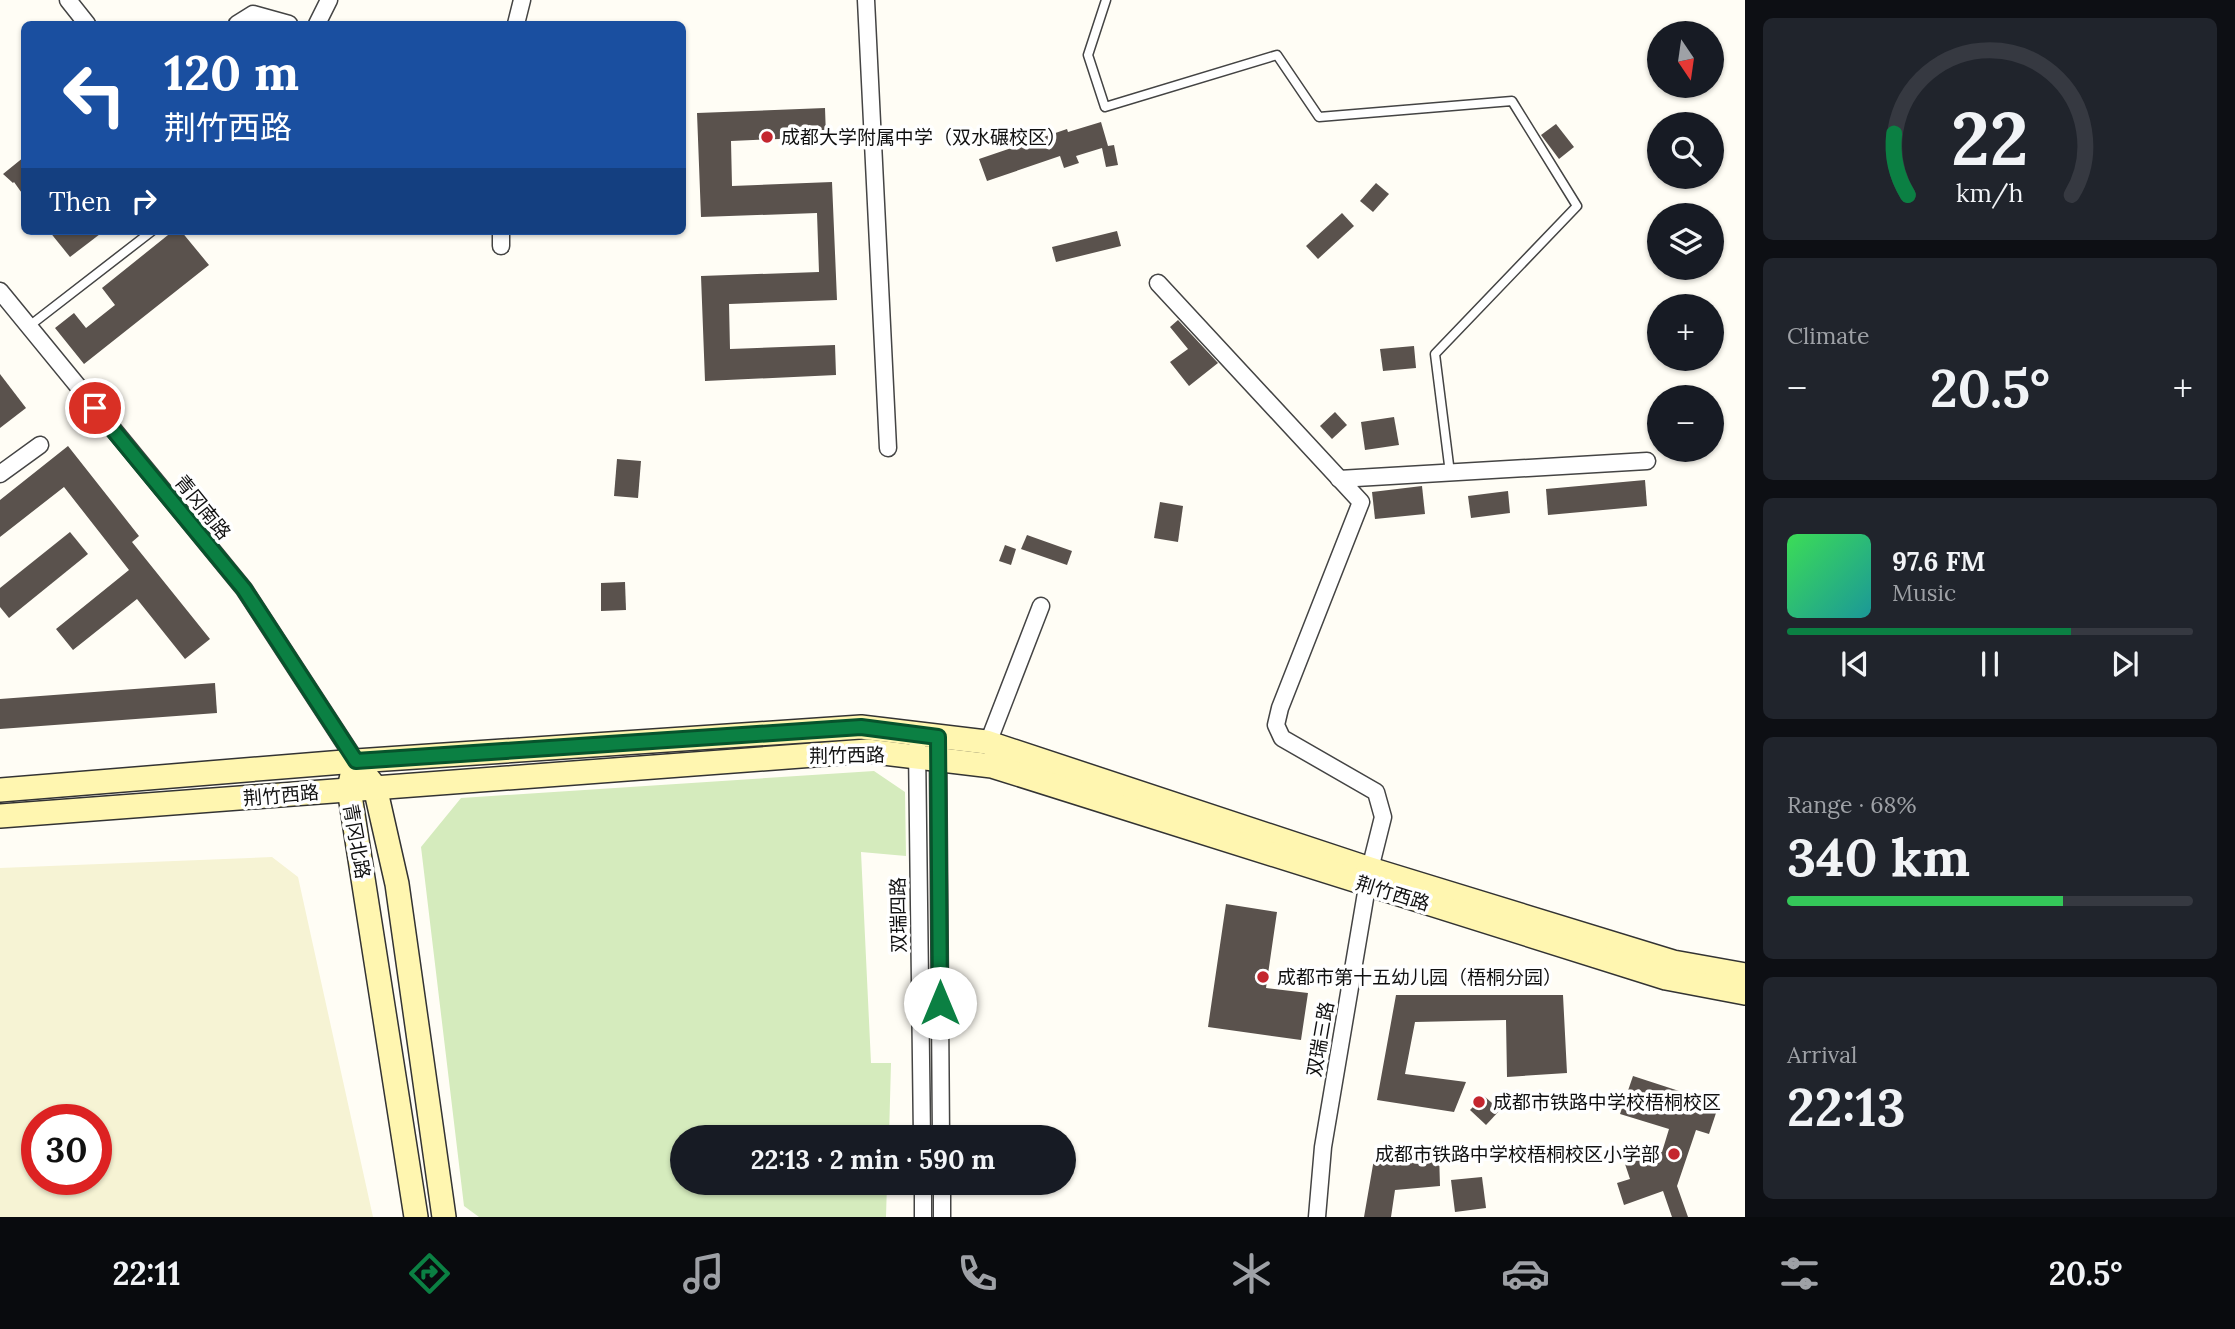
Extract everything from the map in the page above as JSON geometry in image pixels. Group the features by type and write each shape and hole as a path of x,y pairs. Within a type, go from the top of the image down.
{"main road":[{"name":"荆竹西路","path":"0,790 356,761 861,727 1369,877 1674,962 1743,985"},
{"name":"荆竹西路","path":"0,816 988,743 1369,877"},
{"name":"青冈北路","path":"356,761 375,787 397,884 444,1217"},
{"name":"青冈北路","path":"356,761 349,789 416,1217"}],"street":[{"path":"68,0 85,21"},
{"path":"318,21 329,0"},
{"path":"517,21 522,0"},
{"path":"866,0 888,448"},
{"path":"242,21 253,14 278,21"},
{"path":"1158,283 1339,479 1647,461"},
{"name":"青冈南路","path":"0,291 244,589 356,761"},
{"path":"0,474 40,445"},
{"name":"双瑞三路","path":"1317,1217 1323,1147 1369,877 1383,817 1377,792 1282,738 1276,725 1280,708 1361,502 1339,479"},
{"path":"988,743 1041,606"},
{"path":"928,747 941,1125"},
{"name":"双瑞四路","path":"922,1125 928,747"},
{"path":"923,1195 923,1217"},
{"path":"942,1195 942,1217"}],"lane":[{"path":"1106,0 1088,55 1105,107 1277,55 1319,117 1511,101 1577,206 1436,354 1450,473"},
{"path":"29,327 147,235"}],"shaded area":[{"path":"272,857 298,877 373,1217 0,1217 0,868"}],"green space":[{"path":"874,771 905,792 906,856 861,852 871,1063 891,1063 889,1125 670,1125 670,1195 887,1195 886,1217 479,1217 464,1206 421,847 461,798"}],"building":[{"path":"825,108 826,137 731,141 732,186 832,182 837,300 729,304 730,349 835,345 836,375 705,381 701,276 819,272 817,213 701,217 697,113"},
{"path":"1101,122 1108,146 1114,145 1118,165 1106,167 1102,148 1076,156 1079,163 1064,168 1060,156 987,181 979,159 1067,129 1068,132"},
{"path":"1556,124 1574,147 1559,159 1541,135"},
{"path":"21,159 21,192 14,182 3,174"},
{"path":"1376,183 1389,194 1373,212 1360,201"},
{"path":"1342,213 1354,226 1318,259 1306,246"},
{"path":"1117,231 1121,246 1056,262 1052,247"},
{"path":"52,235 99,235 70,257"},
{"path":"168,235 184,235 209,265 84,364 55,328 74,313 86,328 115,305 102,288"},
{"path":"1178,320 1218,363 1189,386 1170,362 1188,349 1170,327"},
{"path":"1414,346 1416,368 1383,371 1380,349"},
{"path":"0,374 26,408 0,428"},
{"path":"1335,412 1347,425 1332,439 1320,426"},
{"path":"1394,417 1399,445 1365,450 1361,422"},
{"path":"68,446 139,536 132,542 210,639 185,659 137,599 73,650 56,629 129,570 64,487 0,537 0,500"},
{"path":"617,459 641,461 638,498 614,496"},
{"path":"1645,480 1647,506 1548,515 1546,489"},
{"path":"1422,486 1425,514 1375,519 1372,492"},
{"path":"1508,491 1510,513 1471,518 1468,496"},
{"path":"1160,502 1183,506 1178,542 1154,538"},
{"path":"70,532 88,554 9,618 0,607 0,588"},
{"path":"1027,535 1072,551 1067,565 1021,549"},
{"path":"1005,545 1016,549 1011,565 999,561"},
{"path":"625,582 626,610 601,611 601,583"},
{"path":"215,683 217,713 0,729 0,699"},
{"path":"1226,904 1277,912 1266,988 1308,993 1301,1040 1208,1027"},
{"path":"1396,995 1563,995 1567,1073 1507,1077 1506,1020 1415,1022 1405,1074 1466,1082 1454,1112 1377,1100"},
{"path":"1633,1076 1719,1104 1709,1134 1696,1130 1677,1186 1688,1217 1672,1217 1663,1191 1624,1205 1617,1183 1630,1179 1625,1164 1662,1152 1669,1129 1620,1114"},
{"path":"1484,1096 1500,1110 1486,1125 1470,1110"},
{"path":"1439,1153 1440,1186 1395,1190 1391,1217 1364,1217 1374,1159"},
{"path":"1482,1177 1486,1208 1455,1212 1451,1180"}],"place":[{"name":"成都大学附属中学（双水碾校区）","path":"767,137"},
{"name":"成都市第十五幼儿园（梧桐分园）","path":"1263,977"},
{"name":"成都市铁路中学校梧桐校区","path":"1479,1102"},
{"name":"成都市铁路中学校梧桐校区小学部","path":"1674,1154"}],"route":[{"path":"95,408 244,589 356,761 861,727 938,737 940,1003"}]}
